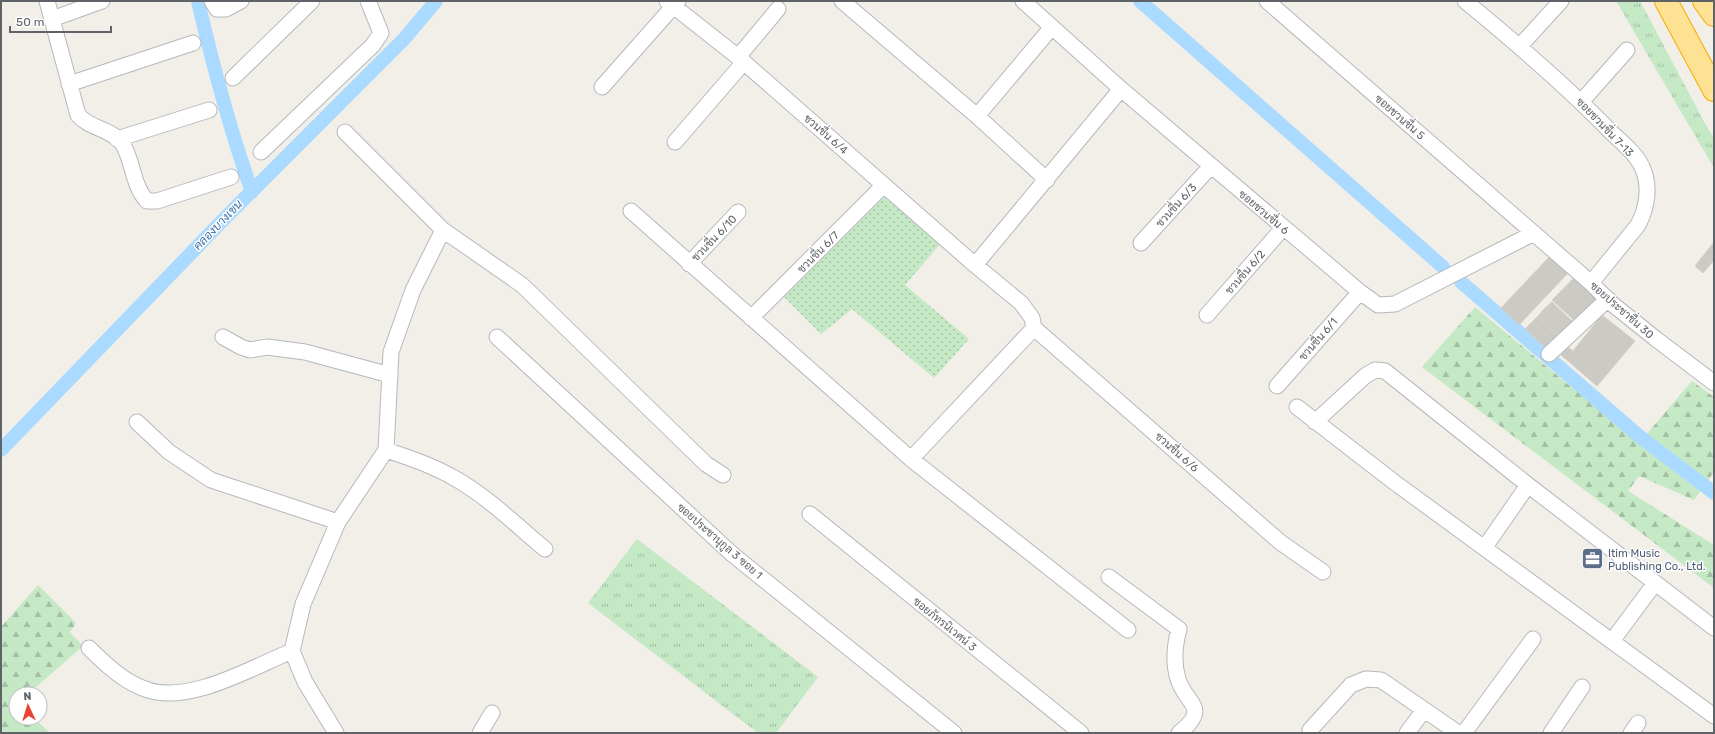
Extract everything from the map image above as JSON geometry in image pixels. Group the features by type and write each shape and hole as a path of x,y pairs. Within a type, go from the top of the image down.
{"highway":[{"path":"1666,1 1714,90"},
{"path":"1670,1 1714,67"},
{"path":"1704,1 1714,15"}],"street":[{"path":"47,1 78,115 84,122 100,127 122,144 140,194 147,201 157,201 231,177"},
{"path":"52,19 102,1"},
{"path":"214,5 226,9 241,1"},
{"path":"233,78 312,1"},
{"path":"261,152 373,45 380,33 368,1"},
{"path":"842,1 977,116 1047,180"},
{"name":"ซอยชวนชื่น 6","path":"1023,1 1121,89 1283,228 1360,292 1378,305 1395,304 1534,233"},
{"name":"ซอยชวนชื่น 5","path":"1267,1 1534,233"},
{"name":"ซอยชวนชื่น 7-13","path":"1465,1 1520,46 1581,102 1634,155 1642,166 1646,178 1647,193 1646,205 1638,225 1591,283"},
{"path":"1520,46 1561,1"},
{"name":"ชวนชื่น 6/4","path":"602,86 673,3 741,60 1028,310 1034,328"},
{"path":"676,142 741,60 778,9"},
{"path":"977,116 1052,27"},
{"path":"69,84 193,43"},
{"path":"1581,102 1627,50"},
{"path":"975,265 1121,89"},
{"path":"117,139 209,110"},
{"path":"345,132 443,230 522,285 706,464 723,475"},
{"name":"ชวนชื่น 6/3","path":"1141,243 1211,166"},
{"name":"ชวนชื่น 6/7","path":"751,318 884,185"},
{"path":"631,211 689,264 911,459 1128,630"},
{"name":"ชวนชื่น 6/10","path":"689,264 738,212"},
{"name":"ชวนชื่น 6/2","path":"1207,315 1283,228"},
{"path":"336,733 305,682 292,651 304,604 338,522 386,450 391,352 413,290 443,230"},
{"name":"ซอยประชาชื่น 30","path":"1534,233 1656,340 1714,383"},
{"name":"ชวนชื่น 6/1","path":"1277,386 1360,292"},
{"path":"1549,354 1608,299"},
{"path":"911,459 1034,328"},
{"name":"ชวนชื่น 6/6","path":"1034,328 1280,542 1323,572"},
{"path":"223,337 241,347 250,350 268,347 305,352 390,375"},
{"name":"ซอยประชานุกูล 3 ซอย 1","path":"497,337 732,554 954,733"},
{"path":"1315,422 1364,376 1375,370 1385,371 1528,486 1714,628"},
{"path":"1297,407 1394,482 1714,716"},
{"path":"137,422 169,452 211,480 338,522"},
{"path":"386,450 426,465 456,479 484,498 545,549"},
{"path":"1484,547 1528,486"},
{"name":"ซอยภัทรนิเวศน์ 3","path":"810,514 1082,733"},
{"path":"1109,576 1179,629 1176,652 1178,679 1196,711 1194,718 1179,733"},
{"path":"1612,641 1655,583"},
{"path":"1464,733 1533,639"},
{"path":"88,648 107,666 134,684 148,690 168,694 197,689 227,679 292,651"},
{"path":"1310,730 1352,685 1366,679 1381,680 1458,733"},
{"path":"1551,733 1582,687"},
{"path":"1407,733 1424,710"},
{"path":"480,733 492,713"}],"green space":[{"path":"1616,1 1640,1 1708,129 1714,137 1714,168"},
{"path":"884,197 940,244 905,285 969,339 934,378 852,309 821,334 784,297"},
{"path":"1475,307 1639,443 1692,381 1714,397 1714,472 1694,500 1639,476 1628,491 1714,545 1714,588 1422,367"},
{"path":"637,539 818,677 776,733 758,733 588,603"},
{"path":"38,585 76,623 70,632 83,646 37,686 8,686 8,726 43,726 50,733 1,733 1,627"}],"building":[{"path":"1714,242 1714,260 1703,273 1695,266"},
{"path":"1550,256 1568,273 1519,325 1501,308"},
{"path":"1574,278 1599,302 1578,324 1552,300"},
{"path":"1552,302 1575,324 1568,331 1545,308"},
{"path":"1545,308 1568,331 1561,338 1538,316"},
{"path":"1602,315 1635,341 1597,386 1561,355 1568,347 1573,351"},
{"path":"1538,316 1561,338 1555,344 1532,322"},
{"path":"1532,322 1555,344 1549,351 1525,329"}],"waterway":[{"path":"198,1 222,98 252,192"},
{"name":"คลองบางเขน","path":"1,450 224,219 404,39 436,1"},
{"path":"1140,1 1443,267"},
{"path":"1461,282 1639,436 1714,493"}],"place":[{"name":"Itim Music Publishing Co., Ltd.","path":"1592,559"}]}
